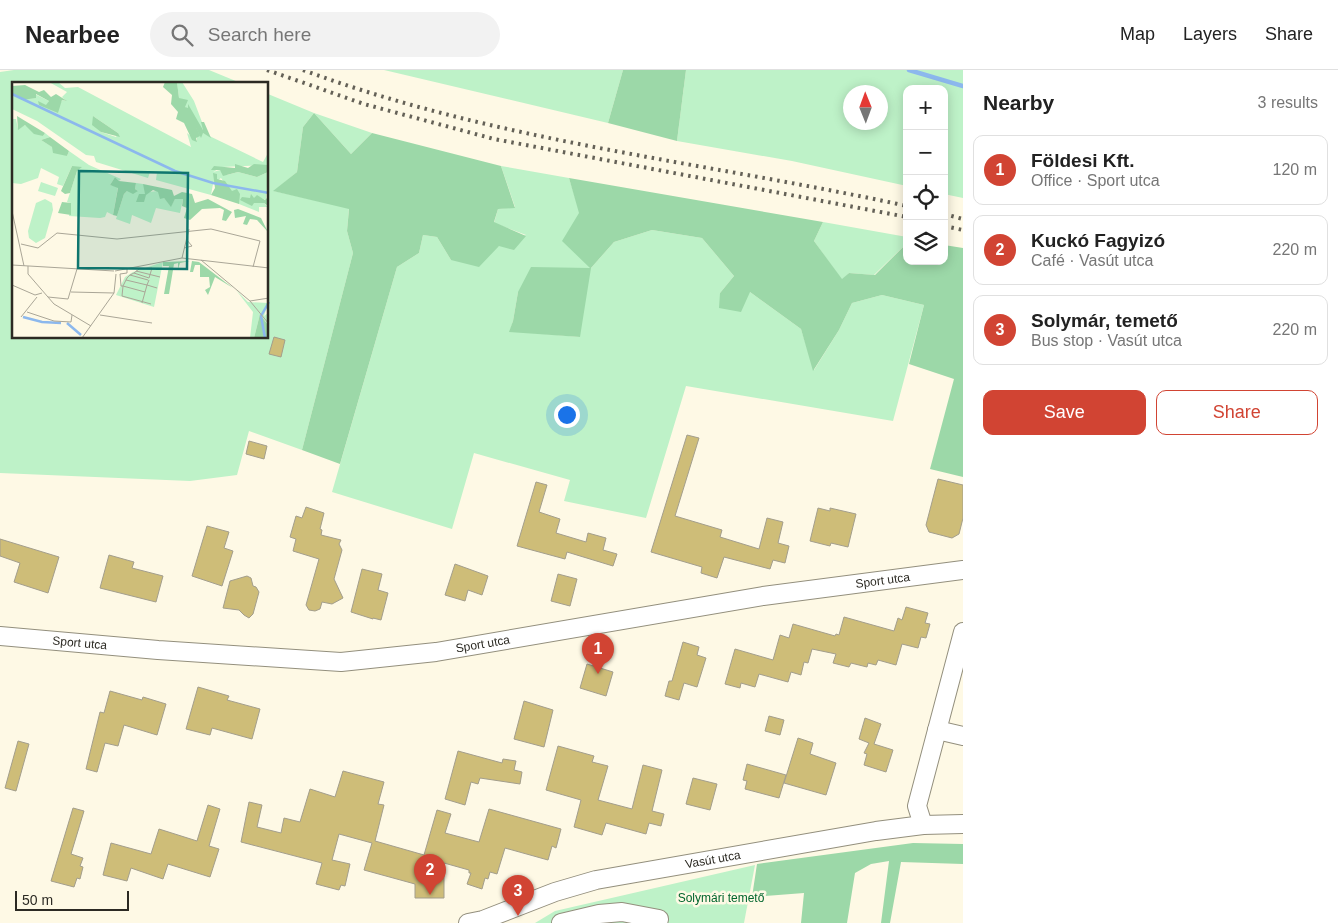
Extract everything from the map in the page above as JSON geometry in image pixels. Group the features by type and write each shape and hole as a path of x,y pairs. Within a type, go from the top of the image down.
{"street":[{"name":"Sport utca","path":"0,636 341,662 436,652 763,596 963,570"},
{"path":"923,825 917,806 937,730 960,658 963,632"},
{"path":"937,730 963,736"},
{"name":"Vasút utca","path":"468,923 483,920 576,884 596,880 867,832 923,825 963,824"},
{"path":"561,923 599,914 622,912 659,920 658,923"}],"green space":[{"path":"14,70 209,70 238,82 12,82 12,339 269,339 269,94 314,113 303,127 297,172 274,191 349,208 347,231 353,253 302,450 249,431 237,475 190,481 0,473 0,72"},
{"path":"384,70 623,70 608,123"},
{"path":"623,70 686,70 677,141 608,123"},
{"path":"686,70 963,70 963,198 948,195 948,85 903,85 903,185 792,161 677,141"},
{"path":"314,113 372,133 351,154"},
{"path":"314,113 351,154 372,133 501,166 515,208 498,209 494,222 526,236 514,250 499,246 479,267 451,260 437,237 423,235 419,253 397,267 340,464 302,450 353,253 347,231 349,209 273,191 297,172 303,127"},
{"path":"501,166 569,178 580,213 591,268 614,242 652,230 702,238 734,276 720,293 750,292 801,329 814,370 839,330 852,303 882,295 924,305 893,421 686,386 646,518 564,501 570,480 474,453 452,529 332,492 397,267 419,253 423,235 437,237 451,260 499,246 526,235 494,223 498,209 515,207","holes":["518,292 580,337 510,331"]},
{"path":"569,178 823,222 814,241 842,279 849,273 875,275 903,247 903,265 948,265 948,246 963,248 963,477 930,469 954,379 909,364 924,305 882,295 852,303 839,330 813,371 801,329 750,292 741,312 719,308 720,293 734,276 702,238 652,230 614,242 591,268 580,337 509,332 518,292 531,267 590,268 562,241 579,213"},
{"path":"823,222 903,236 903,247 874,275 849,273 842,280 814,241"},
{"path":"913,843 963,844 963,864 901,862 890,923 881,923 889,861 871,864 855,873 847,923 801,923 804,893 752,897 757,864"},
{"name":"Solymári temető","path":"755,865 744,923 535,923 555,911"}],"building":[{"path":"274,337 285,340 281,357 269,354"},
{"path":"687,435 699,438 675,516 722,530 720,537 759,549 767,518 783,522 778,543 789,546 785,563 773,560 770,569 724,557 717,578 701,573 702,567 651,552"},
{"path":"249,441 267,446 264,459 246,454"},
{"path":"938,479 963,485 963,518 959,534 952,538 929,532 926,525"},
{"path":"536,482 547,485 539,512 560,519 556,533 586,542 588,533 606,538 603,550 617,554 613,566 567,552 565,559 517,546"},
{"path":"306,507 324,513 320,529 322,530 321,535 341,540 339,544 342,550 334,579 343,598 332,604 322,602 320,609 315,611 309,610 306,605 319,559 293,551 296,539 290,537 296,516 302,518"},
{"path":"818,508 830,511 830,508 856,514 848,547 831,543 830,546 810,541"},
{"path":"207,526 229,532 224,548 233,551 222,586 192,576"},
{"path":"0,539 59,557 48,593 14,582 20,563 0,556"},
{"path":"109,555 134,562 132,568 163,576 156,602 100,588"},
{"path":"455,564 488,576 482,595 468,590 465,601 445,595"},
{"path":"362,569 382,574 378,590 388,593 381,620 351,612"},
{"path":"558,574 577,579 570,606 551,601"},
{"path":"247,576 251,578 253,586 259,592 253,614 249,618 239,610 223,608 230,581"},
{"path":"906,607 928,613 925,623 930,624 926,638 921,637 918,648 902,644 896,665 878,660 876,665 868,663 867,667 851,663 849,667 833,663 836,654 812,649 808,663 804,662 801,675 791,672 788,682 759,674 755,687 741,683 740,688 725,684 735,649 773,660 780,635 789,638 793,624 835,636 836,634 839,635 844,617 894,631 898,618 902,620"},
{"path":"683,642 699,647 697,655 706,658 697,687 684,683 679,700 665,696 669,681 672,681"},
{"path":"587,664 613,672 606,696 580,688"},
{"path":"198,687 229,696 227,700 260,709 252,739 212,728 210,735 186,729"},
{"path":"110,691 142,700 143,697 166,704 157,735 124,725 118,746 105,743 97,772 86,769 100,712 104,713"},
{"path":"524,701 553,710 544,747 514,739"},
{"path":"769,716 784,720 780,735 765,731"},
{"path":"865,718 881,724 874,744 893,750 886,772 864,765 867,754 864,753 869,743 859,739"},
{"path":"798,738 813,743 810,754 836,763 826,795 784,783"},
{"path":"18,741 29,744 16,791 5,788"},
{"path":"558,746 594,756 592,762 608,766 598,800 632,809 643,765 662,770 652,811 664,814 661,826 649,823 646,834 606,823 602,835 574,827 581,800 546,790"},
{"path":"458,751 502,763 503,759 516,761 514,770 522,772 520,784 480,778 478,784 471,782 465,805 445,799"},
{"path":"747,764 786,775 779,798 745,789 747,781 743,780"},
{"path":"343,771 384,782 378,804 384,805 375,841 424,855 437,810 451,814 445,833 479,842 489,809 561,829 556,848 552,846 548,860 505,848 497,874 490,872 488,879 485,878 482,889 467,884 471,873 469,873 469,870 444,863 444,898 415,898 415,884 364,870 372,843 339,834 332,860 350,864 345,886 341,885 339,890 316,884 322,863 241,842 249,802 262,805 257,827 281,833 284,818 300,822 310,789 335,797"},
{"path":"693,778 717,784 710,810 686,804"},
{"path":"208,805 220,809 209,846 219,849 210,877 168,864 163,879 131,868 127,881 103,875 111,843 151,854 159,829 197,841"},
{"path":"73,808 84,811 71,854 83,858 80,866 83,867 80,879 77,878 74,887 51,881"}],"waterway":[{"path":"909,70 963,86"}],"railway":[{"path":"267,70 364,104 494,139 903,216"},
{"path":"303,70 376,95 526,133 903,205"},
{"path":"948,215 963,219"},
{"path":"948,227 963,230"}],"place":[{"name":"Földesi Kft.","path":"598,674"},
{"name":"Kuckó Fagyizó","path":"430,895"},
{"name":"Solymár, temető","path":"518,916"}]}
